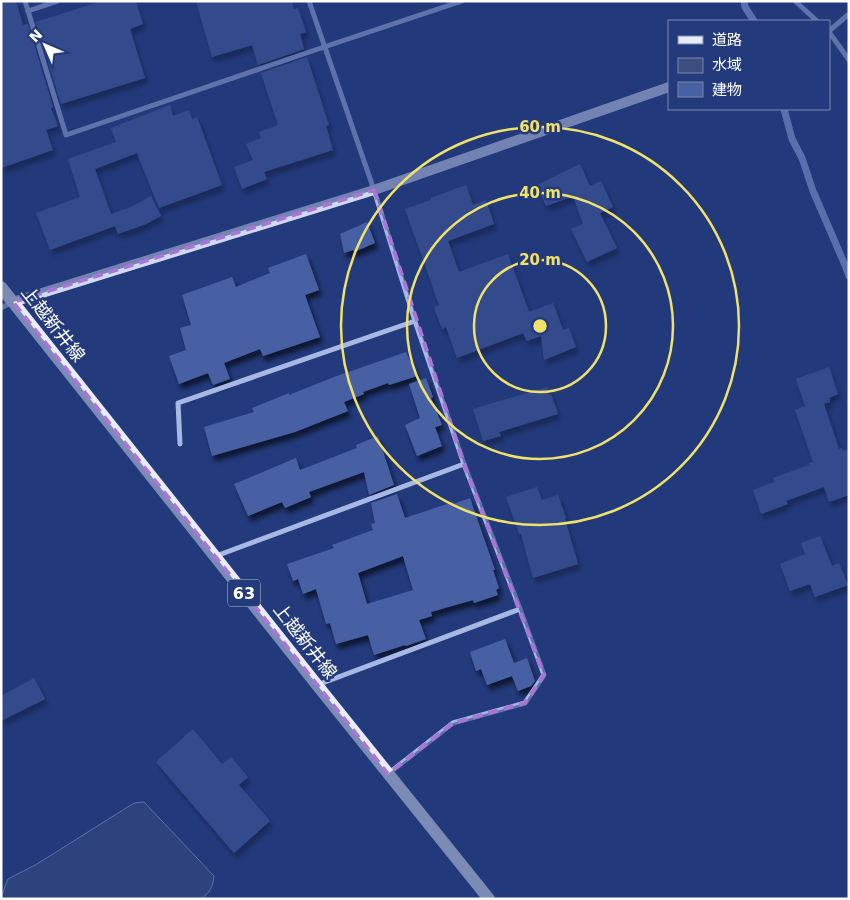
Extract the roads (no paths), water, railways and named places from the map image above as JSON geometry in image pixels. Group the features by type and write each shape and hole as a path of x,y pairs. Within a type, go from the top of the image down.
{"main road":[{"name":"上越新井線","path":"1,288 7,305 215,557 488,899"}],"street":[{"path":"25,1 66,135 462,1"},
{"path":"28,11 58,1"},
{"path":"309,1 374,190 415,321 464,464 544,675 526,703 453,723 388,774"},
{"path":"795,1 816,20"},
{"path":"830,31 849,14"},
{"path":"830,33 849,60"},
{"path":"7,305 374,190 668,87"},
{"path":"180,444 178,403 415,321"},
{"path":"215,557 464,464"},
{"path":"317,685 520,609"}],"water":[{"path":"144,802 214,876 213,883 206,895 200,899 1,899 8,879 37,864 134,803"}],"waterway":[{"path":"744,1 745,7 753,20"},
{"path":"784,110 792,139 802,158 813,191 849,276"}]}
